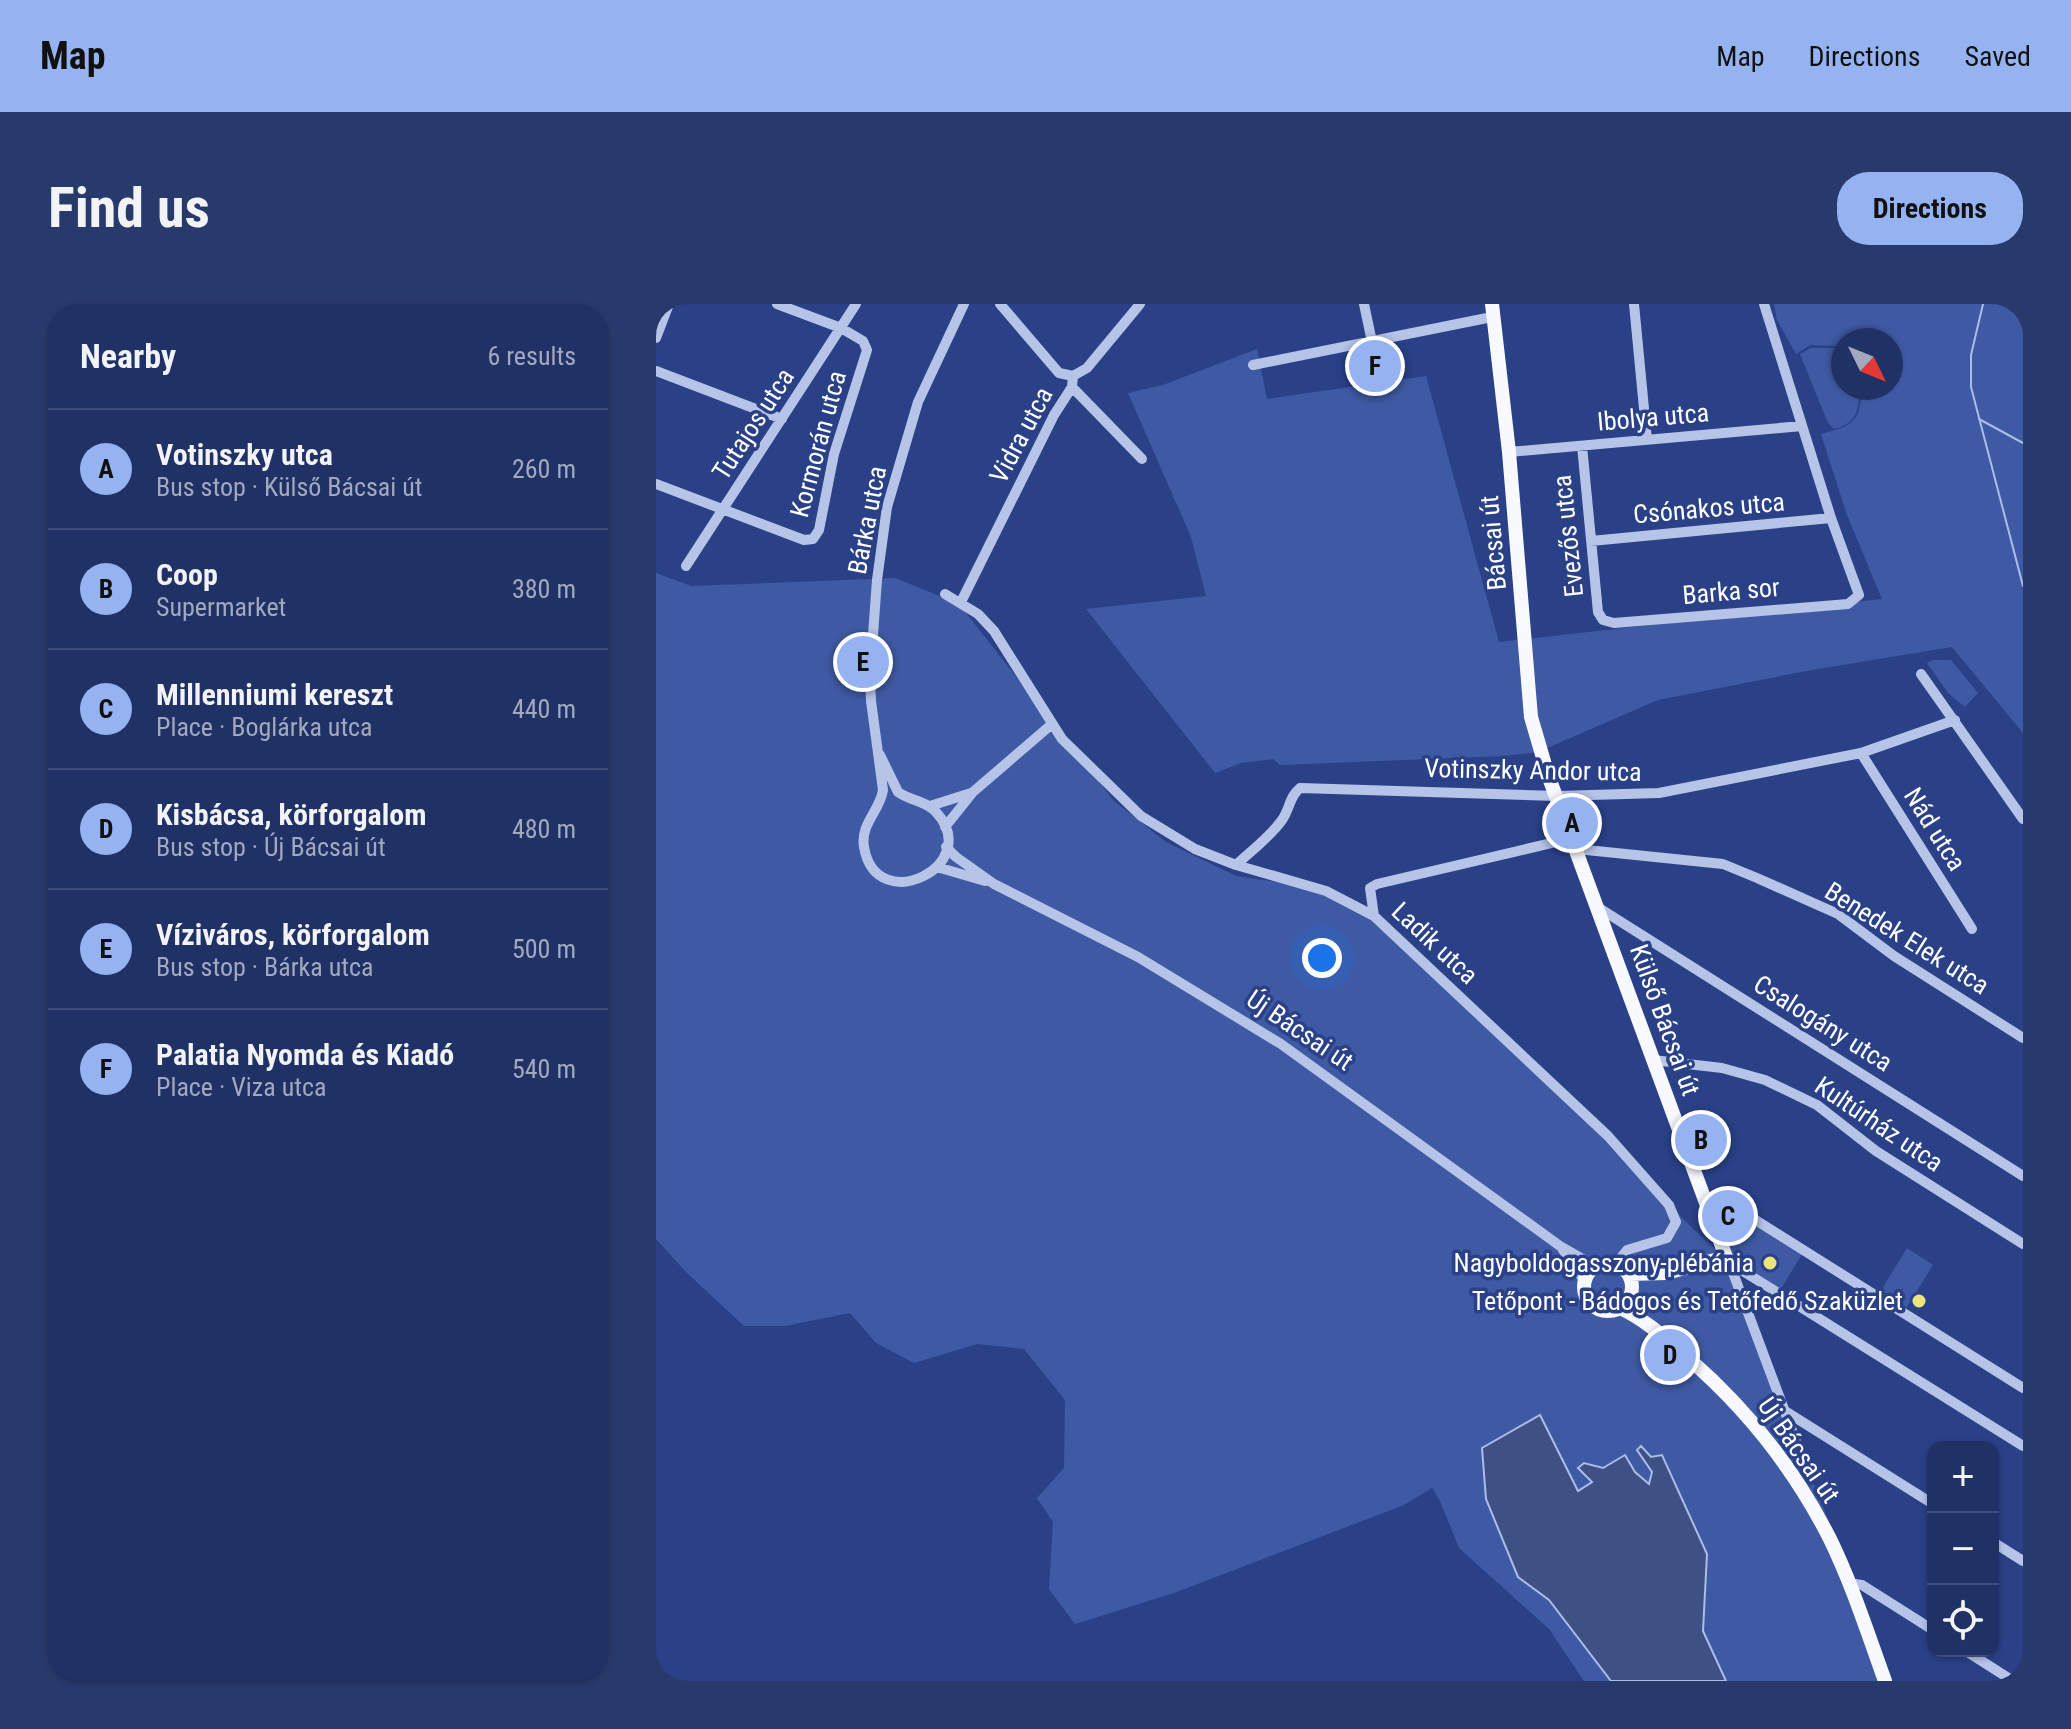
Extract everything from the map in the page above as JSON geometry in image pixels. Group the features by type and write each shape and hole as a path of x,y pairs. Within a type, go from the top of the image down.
{"main road":[{"name":"Bácsai út","path":"1492,310 1509,452 1531,717 1548,775"},
{"name":"Külső Bácsai út","path":"1548,775 1728,1260"},
{"path":"1620,1308 1631,1286 1666,1273 1728,1260"},
{"path":"1584,1280 1595,1266 1608,1262 1616,1264"},
{"name":"Új Bácsai út","path":"1616,1264 1651,1326"},
{"name":"Új Bácsai út","path":"1584,1280 1585,1296 1596,1308 1604,1311 1620,1308 1651,1326 1744,1411 1768,1442 1807,1498 1831,1541 1885,1681"}],"street":[{"path":"656,338 669,304"},
{"path":"777,304 841,328"},
{"name":"Tutajos utca","path":"686,566 856,304"},
{"name":"Bárka utca","path":"880,755 871,701 871,663 887,507 918,402 964,304"},
{"path":"1000,304 1059,373 1073,382 1142,459"},
{"name":"Vidra utca","path":"961,602 1073,382 1140,304"},
{"path":"1364,304 1372,342"},
{"path":"1634,304 1647,440"},
{"path":"1764,304 1831,518"},
{"path":"1253,365 1372,342 1492,310"},
{"name":"Kormorán utca","path":"724,510 804,540 813,539 819,530 834,454 867,350 863,341 841,328"},
{"path":"656,371 782,419"},
{"name":"Ibolya utca","path":"1509,452 1802,426"},
{"name":"Evezős utca","path":"1582,446 1598,612 1603,620"},
{"path":"656,484 724,510"},
{"name":"Csónakos utca","path":"1591,541 1831,518"},
{"name":"Barka sor","path":"1603,620 1614,623 1848,604 1859,595 1831,518"},
{"name":"Ladik utca","path":"945,594 978,614 994,631 1062,739 1141,816 1195,849 1236,865 1326,891 1374,916 1608,1136 1673,1210 1675,1226 1667,1238 1627,1250 1616,1264"},
{"path":"1921,674 2023,819"},
{"name":"Votinszky Andor utca","path":"1236,865 1279,825 1287,813 1292,794 1300,788 1557,796 1659,793 1861,753 1955,720"},
{"path":"945,827 973,792 1052,724"},
{"name":"Nád utca","path":"1861,753 1972,929"},
{"path":"880,755 898,792 930,806 945,827 946,847 937,867 927,876 908,882 895,881 877,872 869,862 863,843 864,830 883,790 880,755"},
{"path":"930,806 973,792"},
{"path":"874,812 888,802 909,798"},
{"name":"Benedek Elek utca","path":"1374,916 1369,896 1370,888 1377,884 1575,843 1712,862 1838,914 1894,956 2023,1038"},
{"name":"Új Bácsai út","path":"946,847 994,884"},
{"name":"Új Bácsai út","path":"937,867 994,884 1138,957 1234,1014 1293,1053 1560,1246 1595,1266"},
{"name":"Csalogány utca","path":"1599,908 2023,1176"},
{"name":"Kultúrház utca","path":"1653,1060 1722,1068 1765,1080 1817,1105 1876,1151 2023,1244"},
{"path":"1705,1198 1730,1204 2023,1388"},
{"name":"Új Bácsai út","path":"1560,1246 1584,1280"},
{"path":"1728,1260 2023,1446"},
{"name":"Külső Bácsai út","path":"1728,1260 1803,1460"},
{"path":"1785,1411 1927,1500"},
{"path":"1999,1546 2023,1561"},
{"path":"1849,1587 1862,1585 1927,1626"},
{"path":"1975,1657 2013,1681"}],"shaded area":[{"path":"1774,304 2023,304 2023,733 1952,647 1658,700 1538,752 1280,765 1273,759 1241,763 1215,773 1086,609 1206,596 1191,537 1128,393 1163,385 1257,349 1267,399 1426,376 1499,642 1882,599 1847,515 1821,434 1853,421 1860,400 1903,400 1903,328 1831,328 1831,346 1810,345 1796,354 1777,320"},
{"path":"1811,348 1831,348 1831,400 1858,400 1855,414 1848,423 1834,429 1828,423 1800,354"},
{"path":"656,573 691,586 895,578 959,604 1114,801 1166,842 1236,876 1310,887 1373,915 1421,953 1549,1075 1684,1220 1733,1266 1722,1209 1805,1249 1778,1294 1736,1270 1888,1681 1584,1681 1549,1629 1459,1548 1432,1488 1404,1505 1174,1593 1075,1624 1049,1589 1053,1522 1037,1498 1064,1468 1065,1400 1024,1349 977,1344 914,1363 876,1343 850,1313 785,1326 744,1326 656,1239"},
{"path":"1951,660 1978,693 1965,707 1948,693 1927,663"},
{"path":"1907,1248 1933,1265 1906,1308 1880,1292"},
{"path":"1540,1415 1578,1491 1592,1482 1578,1468 1584,1463 1603,1468 1625,1455 1635,1472 1649,1484 1652,1472 1637,1450 1641,1446 1651,1457 1662,1455 1707,1554 1703,1631 1726,1681 1611,1681 1549,1600 1518,1577 1486,1499 1482,1448"}],"waterway":[{"path":"1983,304 1971,355 1971,387 2023,586"},
{"path":"1979,419 2023,443"}],"place":[{"name":"Palatia Nyomda és Kiadó","path":"1375,366"},
{"name":"Víziváros, körforgalom","path":"863,662"},
{"name":"Votinszky utca","path":"1572,823"},
{"name":"Coop","path":"1701,1140"},
{"name":"Millenniumi kereszt","path":"1728,1216"},
{"name":"Nagyboldogasszony-plébánia","path":"1770,1263"},
{"name":"Tetőpont - Bádogos és Tetőfedő Szaküzlet","path":"1919,1301"},
{"name":"Kisbácsa, körforgalom","path":"1670,1355"}]}
